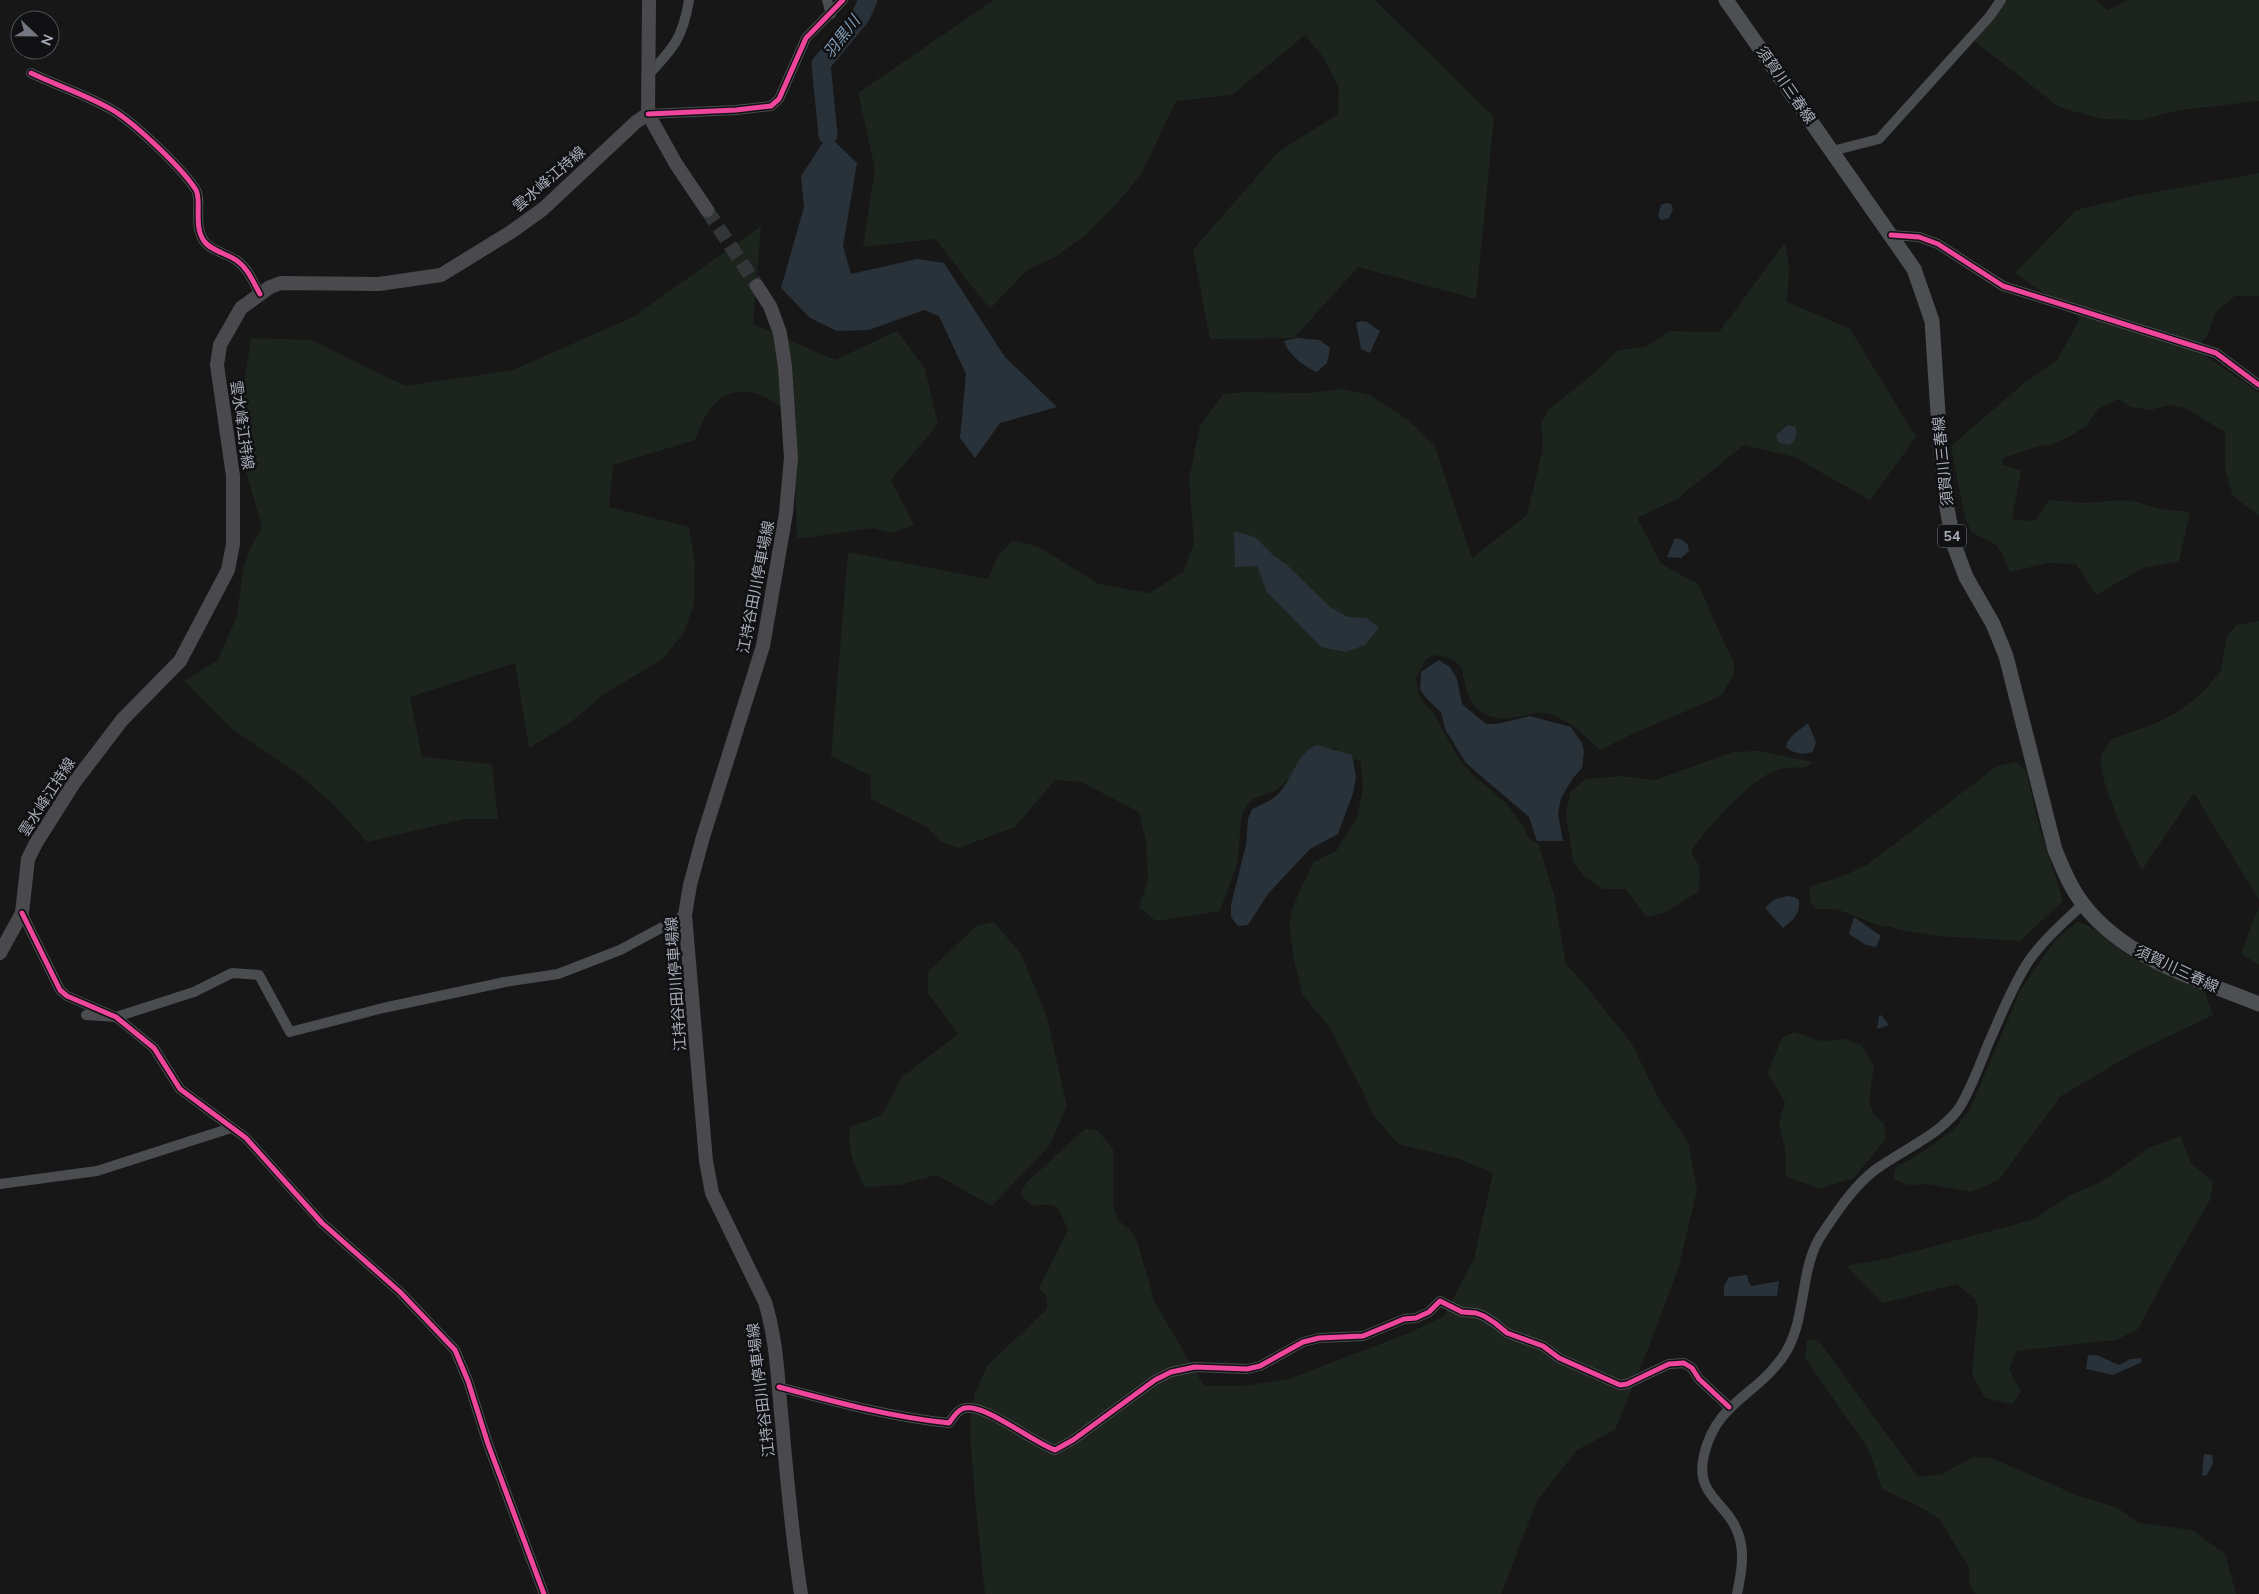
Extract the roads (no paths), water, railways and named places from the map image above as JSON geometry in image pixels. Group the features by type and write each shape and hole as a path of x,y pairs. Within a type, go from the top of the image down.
{"main road":[{"path":"649,0 648,114 676,164 706,210"},
{"name":"須賀川三春線","path":"1726,0 1914,269 1932,321 1940,444 1947,508 1954,545 1966,577 2000,638 2055,850 2066,876 2083,904 2117,938 2148,957 2180,972 2259,1004"},
{"name":"雲水峰江持線","path":"0,953 22,913 28,859 36,843 74,783 122,720 180,661 228,570 232,544 233,476 217,365 220,345 240,308 270,287 281,283 379,284 440,275 511,232 543,209 636,122 648,114"},
{"name":"江持谷田川停車場線","path":"756,286 770,306 780,333 786,367 791,458 786,514 763,646 703,837 690,885 686,915 706,1161 712,1193 765,1302 770,1318 792,1537 801,1594"}],"street":[{"path":"647,76 676,44 684,24 689,0"},
{"path":"827,0 832,14"},
{"path":"648,114 736,110 770,106 779,99 806,38 832,14 843,0"},
{"path":"1832,151 1879,138 1979,29 2001,0"},
{"path":"31,73 109,107 153,143 190,181 198,192 197,215 201,236 205,244 242,265 247,270 260,294"},
{"path":"1891,236 1919,237 1938,244 2003,286 2216,353 2259,385"},
{"path":"1737,1594 1742,1566 1739,1536 1726,1513 1706,1490 1702,1475 1704,1452 1711,1433 1729,1407 1768,1374 1782,1359 1789,1347 1798,1323 1810,1260 1822,1233 1868,1175 1924,1140 1957,1111 2006,1005 2029,961 2055,931 2083,904"},
{"path":"22,913 60,990 67,996 116,1017 154,1048 180,1089 246,1138 322,1223 400,1292 455,1350 468,1381 488,1444 544,1594"},
{"path":"86,1015 116,1017 194,992 232,973 259,975 290,1032 383,1008 505,982 558,974 620,950 686,915"},
{"path":"0,1184 97,1170 231,1128"},
{"path":"778,1387 861,1408 949,1423 960,1409 970,1407 993,1415 1037,1442 1055,1450 1064,1446 1155,1380 1171,1372 1195,1367 1248,1369 1260,1366 1303,1342 1318,1338 1363,1336 1404,1319 1416,1318 1429,1312 1440,1302 1462,1312 1476,1313 1484,1316 1507,1333 1543,1346 1559,1358 1620,1385 1627,1384 1669,1364 1684,1363 1692,1368 1699,1379 1729,1407"}],"waterway":[{"name":"羽黒川","path":"828,135 821,64 860,17 868,0"}],"tunnel":[{"path":"707,210 757,286"}]}
